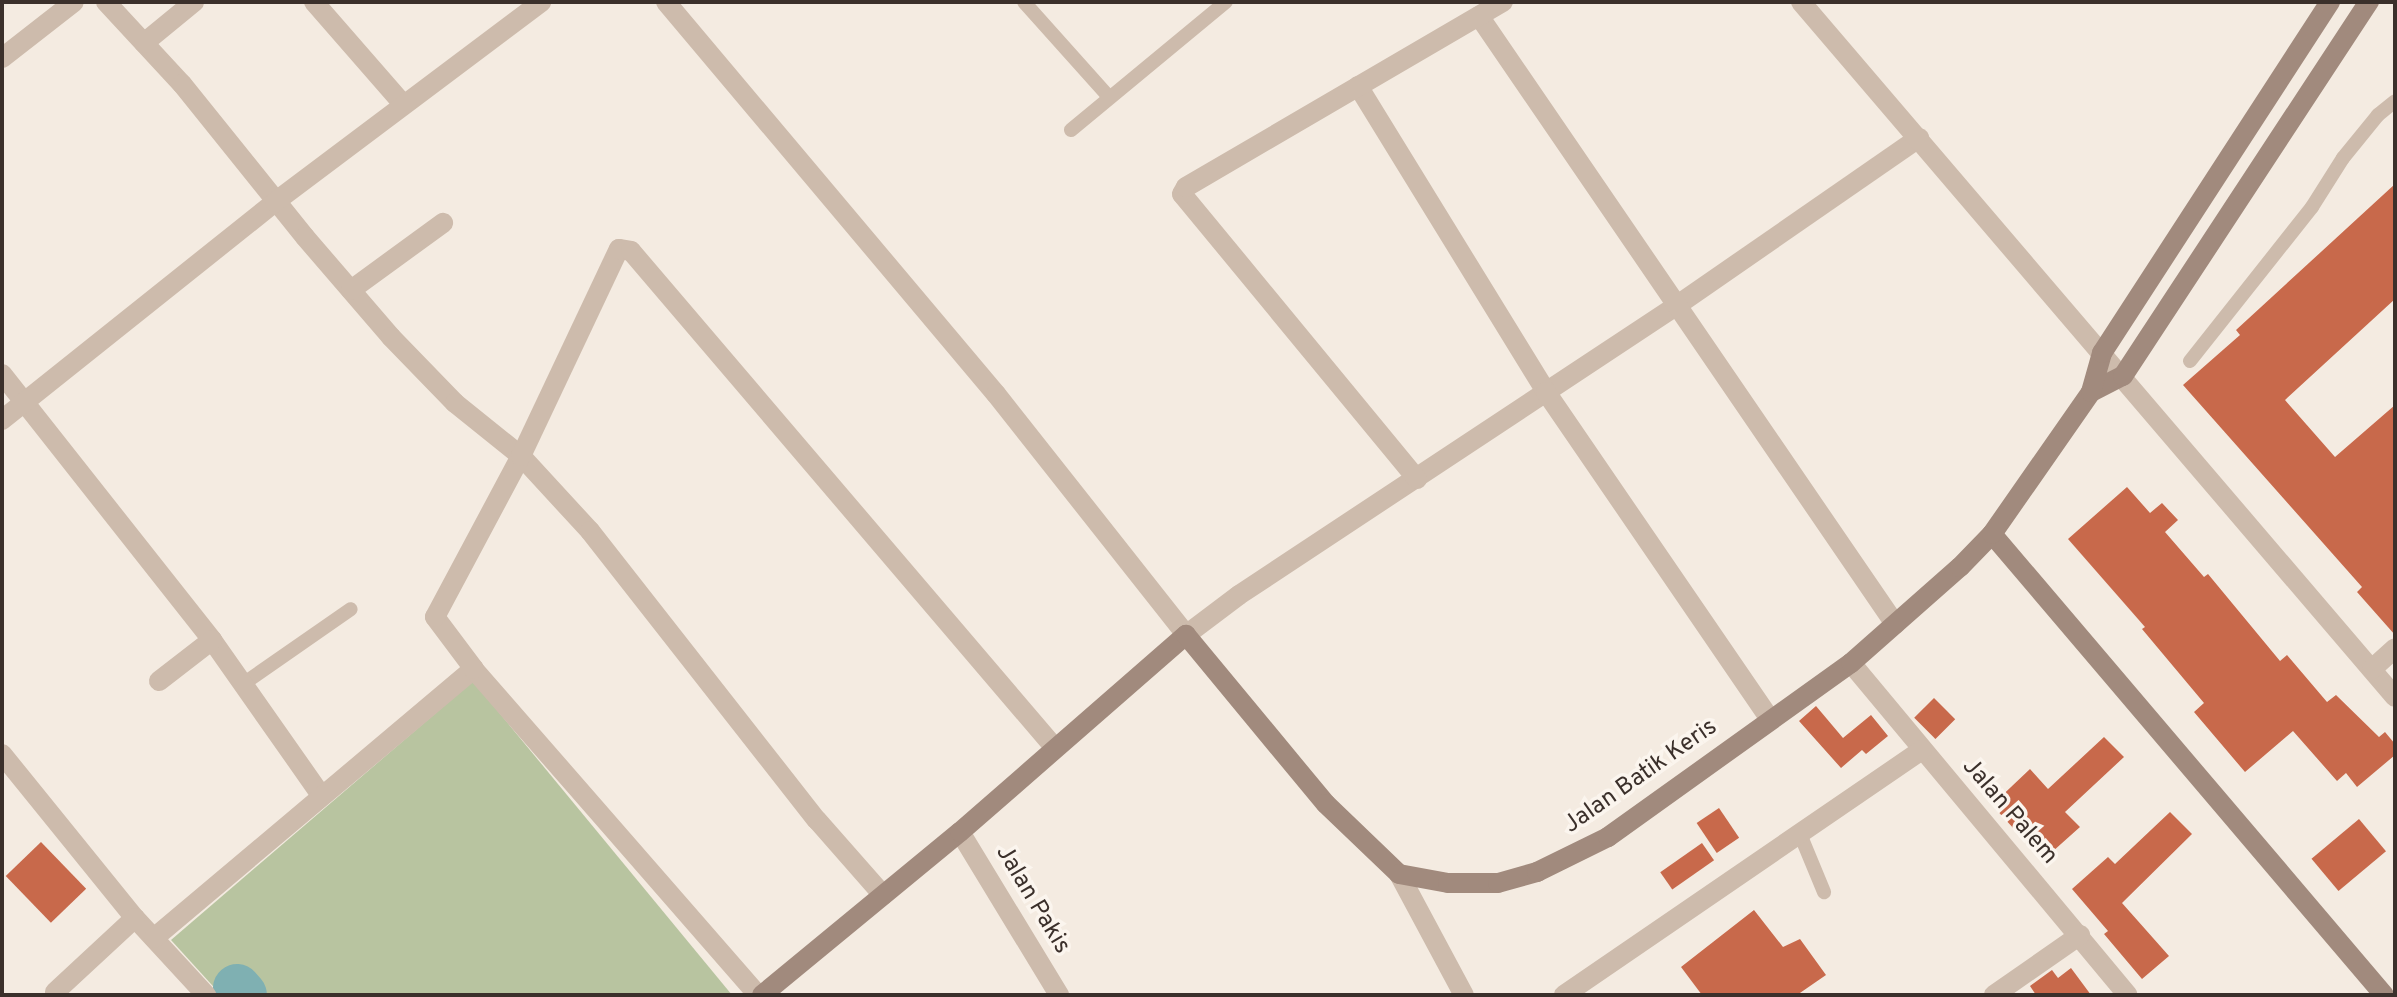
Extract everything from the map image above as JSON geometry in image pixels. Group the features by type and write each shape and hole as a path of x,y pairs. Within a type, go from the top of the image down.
{"street":[{"path":"2,58 74,2"},
{"path":"106,2 182,84 275,202 351,290 455,403 521,456 590,531 817,820 883,895"},
{"path":"144,43 194,2"},
{"path":"314,2 403,104"},
{"path":"2,420 275,202 541,2"},
{"path":"666,2 996,394 1186,635 1326,804 1399,874 1464,995"},
{"path":"1417,479 1182,194 1186,187 1503,2"},
{"path":"1801,2 2395,697"},
{"path":"2091,392 2102,353 2330,2"},
{"path":"2091,392 2123,376 2369,2"},
{"path":"1479,16 1679,304 1895,624"},
{"path":"2287,67 2315,85"},
{"path":"1358,86 1546,392 1770,719"},
{"path":"1054,747 735,369 628,248 616,254 521,456 435,617 474,669 760,995 960,832 1186,635 1239,595 1679,304 1919,138"},
{"path":"2200,201 2226,219"},
{"path":"351,290 443,223"},
{"path":"2,374 212,640 321,795"},
{"name":"Jalan Batik Keris","path":"1399,874 1468,885 1498,883 1537,872 1608,837 1851,663 1895,624 1992,534 2091,392"},
{"path":"1992,534 2384,995"},
{"path":"159,681 212,640"},
{"path":"2372,669 2395,648"},
{"name":"Jalan Palem","path":"1851,663 2128,995"},
{"path":"154,938 474,669"},
{"path":"1564,995 1922,750"},
{"path":"2,754 135,918 206,995"},
{"name":"Jalan Pakis","path":"960,832 1059,995"},
{"path":"55,992 135,918"},
{"path":"1994,995 2080,935"}],"lane":[{"path":"1024,2 1109,97"},
{"path":"1071,130 1226,2"},
{"path":"2190,361 2312,207 2343,158 2378,115 2395,101"},
{"path":"243,684 351,609"},
{"path":"1800,834 1824,892"}],"green space":[{"path":"473,681 732,995 221,995 171,940"}],"building":[{"path":"2395,184 2395,299 2285,400 2335,457 2395,405 2395,635 2357,592 2362,587 2183,385 2240,335 2236,330"},
{"path":"2127,487 2150,513 2162,503 2178,520 2165,532 2204,577 2208,574 2280,661 2287,655 2327,702 2336,695 2379,737 2385,732 2395,744 2395,755 2357,787 2346,773 2337,781 2293,731 2245,772 2194,712 2204,703 2142,629 2145,627 2068,539"},
{"path":"1934,698 1955,719 1935,739 1914,718"},
{"path":"1816,706 1843,738 1871,715 1888,736 1866,754 1862,750 1841,768 1799,721"},
{"path":"2104,737 2124,757 2065,812 2080,827 2052,852 2035,834 2027,843 1992,805 2030,769 2048,789"},
{"path":"1719,808 1739,838 1717,853 1697,823"},
{"path":"2170,812 2192,834 2122,903 2169,956 2142,979 2104,934 2108,931 2072,889 2108,857 2115,864"},
{"path":"2359,819 2386,851 2339,891 2312,859"},
{"path":"41,842 86,889 51,923 6,876"},
{"path":"1702,843 1714,860 1672,889 1660,872"},
{"path":"1754,910 1783,947 1800,939 1826,975 1797,995 1702,995 1681,967"},
{"path":"2071,968 2091,995 2036,995 2030,986 2052,970 2058,978"}],"waterway":[{"path":"237,988 243,995"}]}
